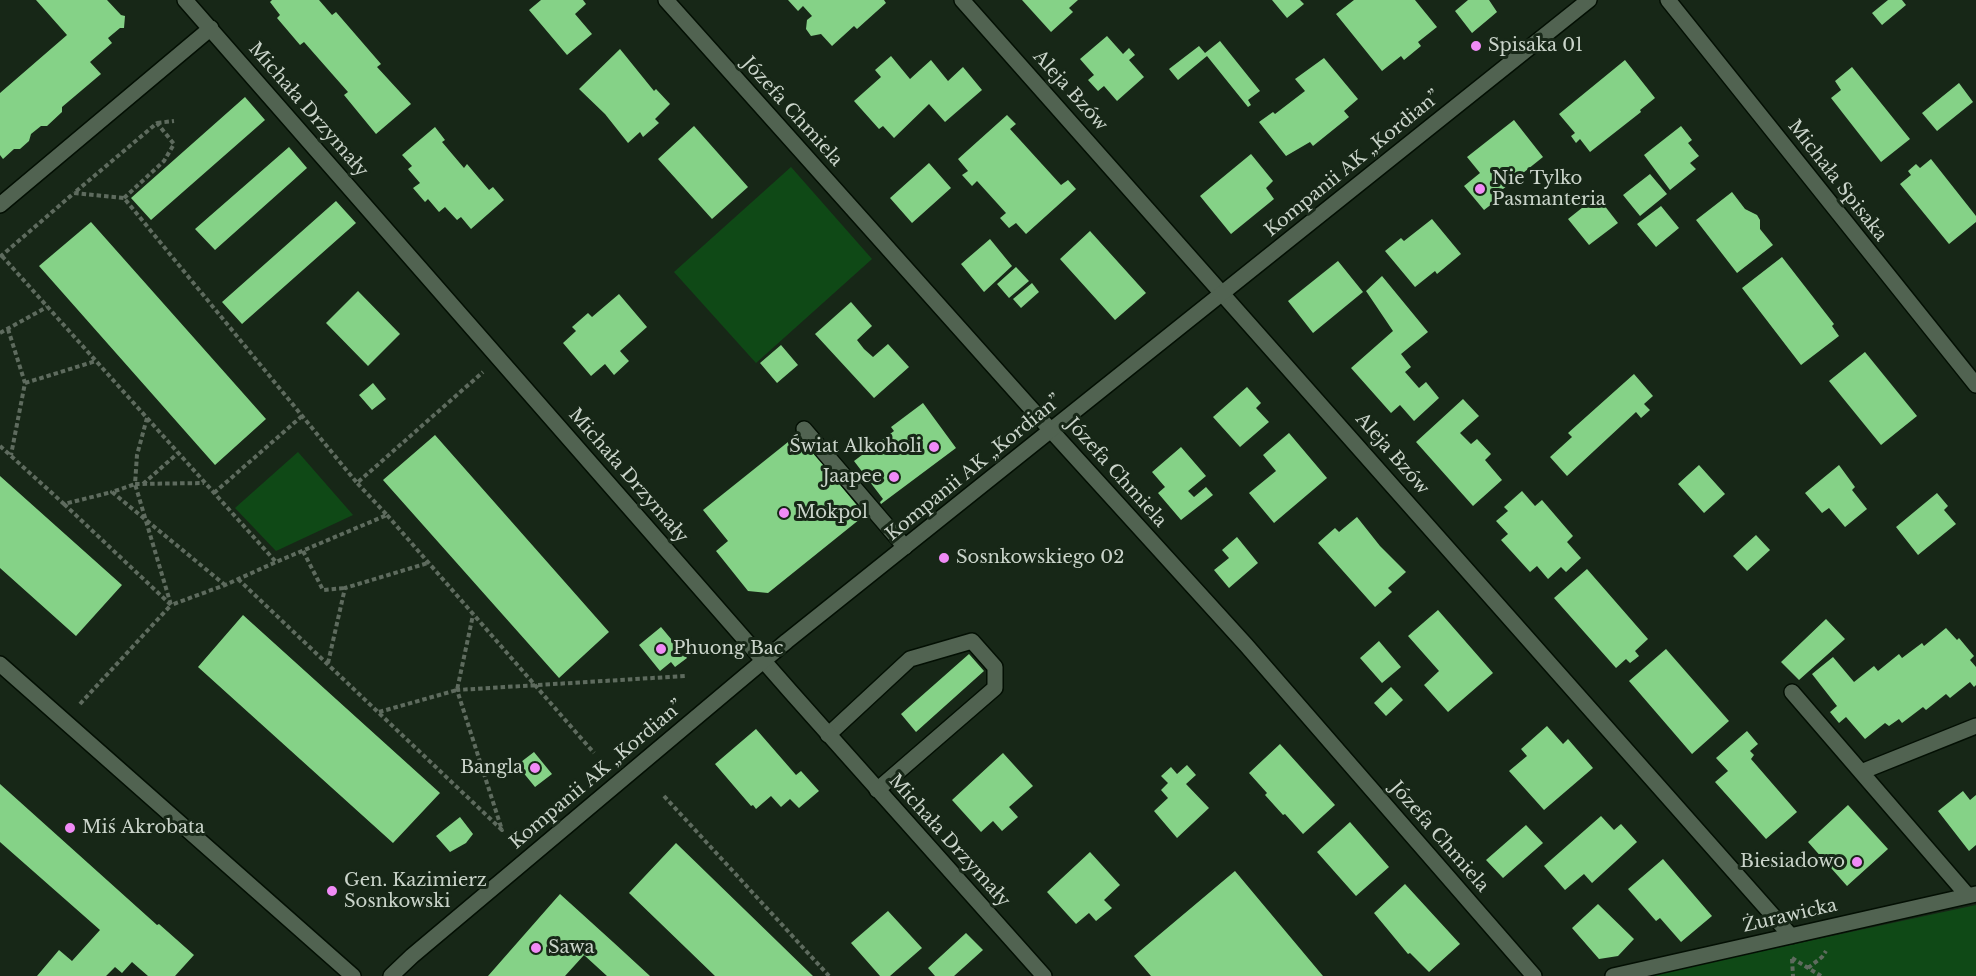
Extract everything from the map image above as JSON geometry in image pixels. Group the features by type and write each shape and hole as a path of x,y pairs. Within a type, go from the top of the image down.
{"street":[{"name":"Michała Drzymały","path":"185,0 828,735 1044,976"},
{"name":"Józefa Chmiela","path":"666,0 1051,431 1246,645 1534,976"},
{"name":"Aleja Bzów","path":"962,0 1224,293 1791,936"},
{"name":"Kompanii AK „Kordian”","path":"391,976 764,661 1589,0"},
{"name":"Michała Spisaka","path":"1668,0 1976,385"},
{"path":"0,206 211,28"},
{"path":"804,429 905,547"},
{"path":"828,735 910,659 972,641 995,667 995,688 877,790"},
{"path":"0,664 352,976"},
{"path":"1792,692 1972,895"},
{"path":"1861,772 1976,726"},
{"name":"Żurawicka","path":"1613,976 1972,895"}],"path":[{"path":"174,121 157,123 1,257 276,562"},
{"path":"124,198 164,161 174,144 157,123"},
{"path":"74,193 124,198 357,483 594,753"},
{"path":"0,333 47,307"},
{"path":"8,329 26,383 10,456"},
{"path":"26,383 96,361"},
{"path":"357,483 484,371"},
{"path":"214,494 302,416"},
{"path":"147,418 137,455 135,484 171,605"},
{"path":"0,446 171,605"},
{"path":"142,484 178,453"},
{"path":"64,504 135,484 204,483"},
{"path":"112,492 225,585"},
{"path":"77,708 171,605 225,585 387,515"},
{"path":"303,551 323,590 345,588 428,563"},
{"path":"238,579 502,830 457,690 473,614"},
{"path":"328,664 345,588"},
{"path":"378,712 457,690 685,676"},
{"path":"664,796 829,976"},
{"path":"1792,958 1793,976"}],"green space":[{"path":"791,167 872,259 756,363 674,272"},
{"path":"298,452 353,515 276,551 235,508"},
{"path":"1976,905 1976,976 1646,976"}],"building":[{"path":"36,0 107,0 121,15 125,16 124,28 120,28 108,38 112,43 90,62 101,74 62,107 62,112 47,126 41,126 31,134 29,141 20,149 14,149 3,159 0,155 0,93 67,35"},
{"path":"272,0 319,0 332,15 336,12 381,64 377,67 411,104 376,134 344,95 348,92 304,42 300,45 277,18 280,15 270,2"},
{"path":"541,0 583,0 586,4 575,14 592,34 567,55 529,10"},
{"path":"788,0 884,0 886,3 857,29 854,26 832,46 821,34 811,36 806,29 807,20 812,16 803,6 798,11"},
{"path":"1022,0 1078,0 1069,8 1073,12 1051,32"},
{"path":"1272,0 1300,0 1304,4 1287,18"},
{"path":"1354,0 1415,0 1437,27 1418,42 1421,46 1404,60 1401,56 1382,71 1336,14"},
{"path":"1468,0 1489,0 1497,12 1472,33 1455,11"},
{"path":"1888,0 1902,0 1906,5 1882,25 1872,13"},
{"path":"1107,36 1123,54 1129,48 1135,55 1129,60 1144,77 1117,101 1104,86 1098,91 1088,80 1094,75 1080,59"},
{"path":"1220,41 1260,91 1248,100 1251,105 1248,107 1207,56 1178,80 1169,69 1199,46 1205,53"},
{"path":"620,49 654,91 656,89 670,104 655,119 659,123 643,137 640,132 628,143 605,114 579,89"},
{"path":"891,56 910,79 931,60 948,81 963,67 982,90 945,122 929,104 894,138 883,126 879,129 854,101 881,77 875,70"},
{"path":"1324,58 1358,99 1344,111 1349,117 1313,146 1310,142 1286,156 1259,122 1273,112 1275,114 1305,91 1295,79"},
{"path":"1625,60 1655,98 1640,110 1641,112 1590,152 1580,139 1576,143 1571,136 1575,133 1559,114"},
{"path":"1852,67 1910,139 1881,162 1831,98 1841,90 1835,81"},
{"path":"1959,83 1973,102 1937,131 1922,113"},
{"path":"245,97 265,120 151,220 131,198"},
{"path":"1007,115 1016,124 1010,129 1061,185 1068,180 1076,189 1026,234 1016,223 1009,228 1000,218 1006,213 977,181 972,186 962,175 968,171 958,159"},
{"path":"1514,120 1543,157 1498,193 1501,197 1484,210 1464,186 1480,173 1467,157"},
{"path":"694,126 748,187 712,219 658,159"},
{"path":"1681,126 1692,140 1688,143 1699,156 1690,163 1696,169 1670,190 1644,155"},
{"path":"435,127 445,140 442,142 464,168 467,164 489,190 493,187 504,200 471,229 461,217 457,220 445,207 439,212 428,199 425,202 413,188 420,183 408,169 412,166 402,155"},
{"path":"289,147 307,168 215,250 195,229"},
{"path":"1251,154 1273,181 1266,188 1274,199 1231,234 1200,196"},
{"path":"1931,159 1976,216 1976,222 1949,244 1900,184 1911,175 1908,171 1916,164 1920,168"},
{"path":"929,163 951,188 912,223 890,198"},
{"path":"1650,174 1667,194 1640,216 1623,195"},
{"path":"1732,192 1745,209 1757,215 1760,220 1760,229 1773,245 1737,273 1696,220"},
{"path":"1597,196 1618,223 1589,245 1568,219"},
{"path":"336,201 356,223 242,324 222,302"},
{"path":"1661,206 1679,228 1656,247 1637,224"},
{"path":"1432,219 1461,254 1437,274 1435,271 1415,287 1385,251 1401,238 1404,241"},
{"path":"91,222 266,419 215,465 39,266"},
{"path":"1090,231 1146,293 1115,320 1060,259"},
{"path":"990,239 1012,266 984,292 961,264"},
{"path":"1782,257 1834,324 1832,326 1839,336 1801,365 1742,288"},
{"path":"1338,261 1363,292 1313,333 1288,301"},
{"path":"1016,267 1029,281 1009,298 997,284"},
{"path":"1382,276 1428,332 1401,354 1411,367 1405,372 1419,388 1426,382 1439,398 1414,421 1400,405 1391,413 1351,368 1393,331 1366,291"},
{"path":"1032,283 1039,292 1021,308 1013,299"},
{"path":"358,291 400,334 368,366 326,323"},
{"path":"619,294 647,327 620,351 629,361 614,375 605,364 591,376 563,343 576,331 572,327 588,313 592,317"},
{"path":"851,302 872,326 857,340 864,349 873,357 888,344 909,367 874,398 815,334"},
{"path":"781,345 798,365 777,383 760,363"},
{"path":"1865,352 1917,416 1881,445 1829,381"},
{"path":"1634,374 1653,396 1644,404 1650,410 1641,418 1636,412 1567,476 1550,457 1572,437 1568,433"},
{"path":"373,383 386,399 372,410 359,395"},
{"path":"1247,387 1261,403 1256,408 1269,422 1240,447 1213,417"},
{"path":"1463,399 1479,416 1460,433 1471,444 1477,439 1491,454 1485,460 1502,480 1473,506 1416,442"},
{"path":"923,403 956,448 881,504 883,499 854,461 894,431 891,427"},
{"path":"1289,433 1327,478 1274,523 1249,493 1276,471 1263,455"},
{"name":"Mokpol","path":"798,434 865,515 768,593 748,591 716,551 728,541 703,510"},
{"path":"435,435 609,632 559,678 383,480"},
{"path":"1181,447 1206,476 1188,491 1194,497 1206,487 1213,495 1181,520 1158,493 1165,487 1152,472"},
{"path":"1699,465 1725,494 1704,513 1678,484"},
{"path":"1839,465 1855,487 1852,490 1867,509 1845,527 1829,508 1822,513 1805,493"},
{"path":"0,476 122,585 76,636 0,568"},
{"path":"1522,491 1535,506 1542,500 1573,536 1567,542 1581,558 1566,572 1561,567 1548,579 1537,566 1530,572 1501,540 1508,534 1496,521 1508,511 1504,507"},
{"path":"1937,493 1948,506 1944,510 1956,524 1918,555 1896,527"},
{"path":"1357,517 1380,546 1406,572 1388,588 1392,592 1375,607 1318,543 1335,528 1339,532"},
{"path":"1756,535 1770,550 1747,571 1733,556"},
{"path":"1237,537 1258,563 1229,588 1214,570 1229,558 1222,550"},
{"path":"1587,569 1648,639 1635,651 1639,656 1630,663 1626,659 1616,668 1554,598"},
{"path":"1438,610 1493,673 1448,712 1424,685 1439,671 1408,636"},
{"path":"243,615 440,793 393,843 198,667"},
{"path":"1826,619 1845,639 1799,680 1781,662"},
{"path":"661,627 687,658 675,667 671,662 660,671 639,645"},
{"path":"1946,628 1957,640 1959,638 1974,656 1970,660 1976,667 1974,687 1970,682 1950,698 1946,694 1926,710 1923,707 1902,723 1899,719 1889,726 1885,723 1865,739 1846,717 1839,723 1830,712 1837,706 1812,674 1833,657 1854,682 1874,666 1878,671 1899,654 1902,658 1922,643 1924,646"},
{"path":"1379,641 1401,667 1382,683 1360,658"},
{"path":"1666,649 1729,721 1692,754 1629,681"},
{"path":"969,654 984,671 916,732 901,714"},
{"path":"1391,687 1403,700 1386,716 1374,703"},
{"path":"1547,726 1563,744 1568,739 1593,768 1544,810 1509,771 1527,756 1521,749"},
{"path":"756,729 796,775 801,771 819,791 799,808 790,799 781,807 771,796 756,809 715,764"},
{"path":"1747,731 1758,744 1750,751 1754,755 1751,759 1797,812 1766,839 1715,782 1728,771 1716,758"},
{"path":"1280,744 1335,805 1303,834 1265,795 1267,793 1249,773"},
{"path":"534,752 552,774 535,787 517,765"},
{"path":"1003,753 1033,786 1009,807 1018,817 1002,831 993,821 981,832 952,800"},
{"path":"1187,765 1196,775 1186,784 1209,808 1177,838 1154,811 1168,798 1161,790 1168,783 1161,776 1171,767 1177,774"},
{"path":"0,784 157,925 159,924 194,955 175,976 148,976 132,962 122,973 115,967 106,976 37,976 59,950 72,961 100,930 0,842"},
{"path":"1963,791 1970,800 1976,795 1976,845 1969,851 1938,811"},
{"path":"1848,805 1888,849 1847,886 1808,842"},
{"path":"1601,816 1614,830 1621,824 1637,842 1592,883 1584,874 1565,890 1544,866"},
{"path":"460,817 473,834 466,843 450,852 436,836"},
{"path":"1350,822 1389,867 1356,896 1317,852"},
{"path":"1526,825 1543,843 1503,878 1486,860"},
{"path":"676,843 813,976 715,976 629,893"},
{"path":"1090,852 1120,885 1104,900 1112,908 1096,921 1089,913 1076,924 1047,892"},
{"path":"1663,859 1712,916 1681,942 1660,918 1656,921 1628,889"},
{"path":"1235,871 1323,976 1151,976 1139,962 1134,956"},
{"path":"1405,884 1460,944 1429,972 1410,953 1408,954 1374,913"},
{"path":"560,894 650,976 607,976 584,955 565,976 488,976"},
{"path":"1598,904 1634,939 1618,956 1599,959 1572,928"},
{"path":"888,911 922,948 890,976 880,976 851,943"},
{"path":"966,933 983,950 954,976 935,976 928,968"}],"place":[{"name":"Spisaka 01","path":"1476,46"},
{"name":"Nie Tylko Pasmanteria","path":"1480,189"},
{"name":"Świat Alkoholi","path":"934,447"},
{"name":"Jaapee","path":"894,477"},
{"name":"Mokpol","path":"784,513"},
{"name":"Sosnkowskiego 02","path":"944,558"},
{"name":"Phuong Bac","path":"661,649"},
{"name":"Bangla","path":"535,768"},
{"name":"Miś Akrobata","path":"70,828"},
{"name":"Biesiadowo","path":"1857,862"},
{"name":"Gen. Kazimierz Sosnkowski","path":"332,891"},
{"name":"Sawa","path":"536,948"}]}
